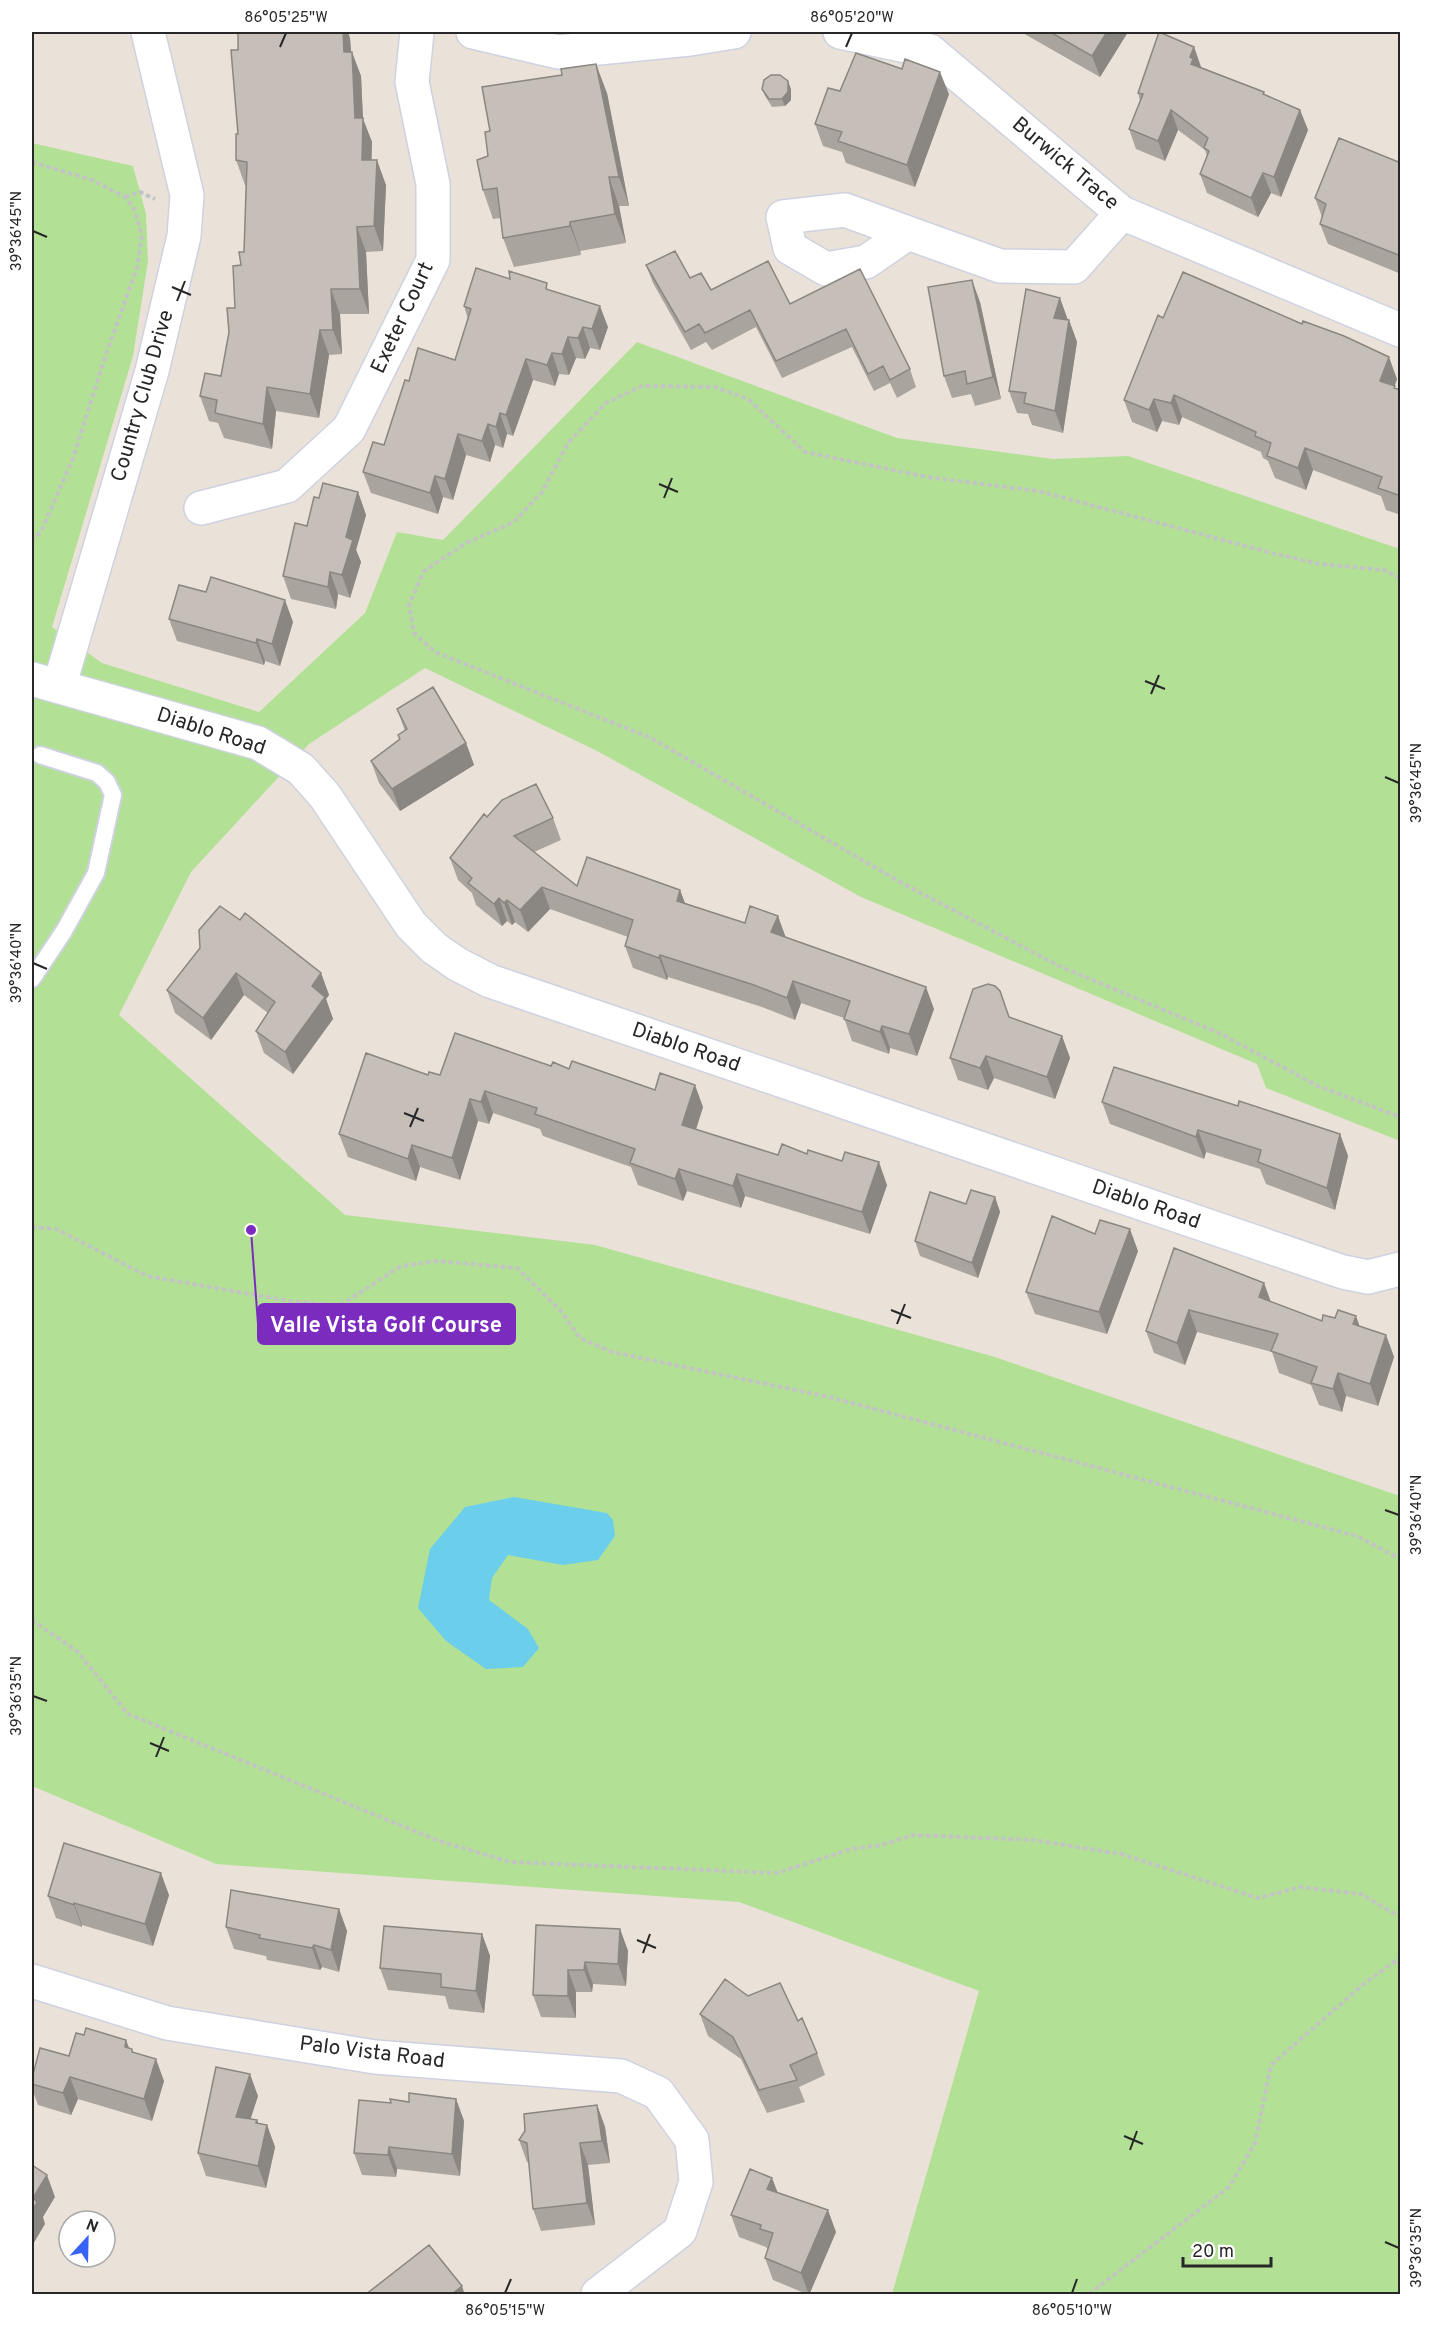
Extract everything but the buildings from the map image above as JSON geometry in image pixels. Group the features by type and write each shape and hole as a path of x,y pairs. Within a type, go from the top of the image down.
{"street":[{"name":"Country Club Drive","path":"45,683 152,371 184,236 187,195 148,32"},
{"name":"Exeter Court","path":"201,508 287,486 349,429 433,260 433,184 412,82 417,32"},
{"path":"472,32 563,42 690,39 734,32"},
{"name":"Burwick Trace","path":"840,32 930,51 1122,213 1401,330"},
{"path":"908,233 1000,266 1074,267 1122,213"},
{"name":"Diablo Road","path":"45,683 258,743 302,769 324,796 411,925 434,948 457,964 490,981 1343,1272 1368,1277 1401,1269"},
{"name":"Palo Vista Road","path":"32,1981 167,2023 364,2055 621,2076 658,2093 692,2140 696,2182 680,2231 598,2295"}],"lane":[{"path":"32,979 64,931 96,873 113,795 107,782 97,773 40,755"}],"path":[{"path":"32,162 92,180 125,196 134,209 142,235 137,268 106,354 73,458 41,532 32,540"},
{"path":"1401,578 1384,570 1320,564 1272,553 1038,490 927,477 805,452 748,399 715,387 642,386 606,403 568,443 542,492 514,522 466,543 424,571 409,604 414,633 435,652 651,738 902,883 1059,966 1219,1033 1318,1086 1401,1117"},
{"path":"32,1227 56,1229 147,1276 290,1301 339,1306 401,1266 437,1261 517,1268 560,1310 579,1338 612,1352 841,1400 1358,1536 1401,1559"},
{"path":"32,1620 78,1652 128,1714 439,1841 510,1862 777,1873 851,1849 882,1845 913,1835 1033,1840 1121,1854 1258,1898 1300,1887 1361,1894 1401,1917"},
{"path":"1089,2295 1229,2187 1255,2143 1271,2065 1366,1982 1401,1958"}],"green space":[{"path":"32,143 133,166 146,214 148,261 133,356 52,627 102,663 259,712 365,613 397,532 443,540 637,342 897,438 1053,459 1128,456 1400,549 1400,1141 1266,1088 1257,1064 861,897 599,752 425,668 309,744 191,872 119,1015 345,1215 595,1245 995,1357 1400,1496 1400,2294 892,2294 979,1991 739,1902 216,1864 32,1786"}],"water":[{"path":"514,1497 607,1513 613,1520 615,1536 598,1560 563,1565 508,1555 492,1578 489,1600 528,1629 539,1648 523,1667 486,1669 446,1641 418,1608 430,1549 465,1507"}],"place":[{"name":"Valle Vista Golf Course","path":"251,1230"}]}
